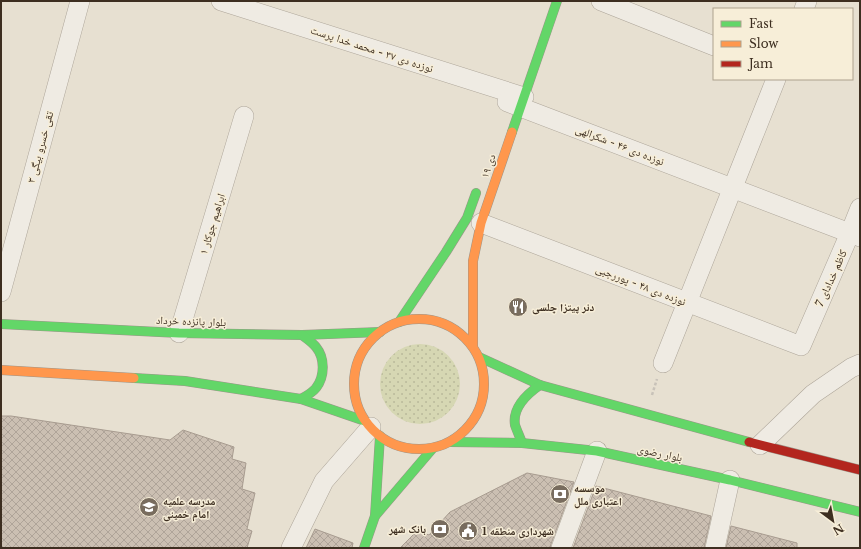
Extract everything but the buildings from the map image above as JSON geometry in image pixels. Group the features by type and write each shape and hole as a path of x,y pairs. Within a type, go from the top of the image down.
{"main road":[{"name":"۱۹ دی","path":"473,345 474,261 481,223 513,99 557,1"},
{"name":"۱۹ دی","path":"400,322 467,218 479,182"},
{"path":"1,370 185,381 300,399 372,428 396,445 414,449 433,448 450,442 470,426 482,405 485,380 479,356 473,345 452,327 426,319 400,322 380,332 366,346 357,364 354,383 357,403 372,428 375,516 364,548"},
{"name":"بلوار پانزده خرداد","path":"1,324 179,333 302,336 380,332"},
{"path":"300,399 312,392 320,381 324,368 321,354 313,343 302,336"},
{"path":"479,356 540,385 760,445 860,470"},
{"path":"522,443 514,420 516,409 522,399 540,385"},
{"name":"بلوار رضوی","path":"450,442 522,443 596,451 730,480 860,512"},
{"path":"375,516 433,448"}],"street":[{"name":"۳ تقی خسرو بیگی","path":"1,292 80,1"},
{"name":"نوزده دی ۳۷ - محمد خدا پرست","path":"221,1 513,99"},
{"path":"601,1 713,46"},
{"path":"663,363 776,80"},
{"name":"نوزده دی ۴۶ - شکرالهی","path":"513,99 732,189 855,235"},
{"name":"۱ ابراهیم جوکار","path":"179,333 244,116"},
{"name":"7 کاظم خدادای","path":"801,346 855,235 860,208"},
{"name":"نوزده دی ۴۸ - پوررجبی","path":"481,223 801,346"},
{"path":"760,445 813,394 851,368 860,364"},
{"path":"291,548 324,481 372,428"},
{"path":"561,548 596,451"},
{"path":"715,548 730,480"}],"path":[{"path":"645,414 663,363"}],"green space":[{"path":"420,344 435,347 448,356 457,369 460,384 457,399 448,412 435,421 420,424 405,421 392,412 383,399 380,384 383,369 392,356 405,347"}],"traffic: fast":[{"path":"512,132 557,1"},
{"path":"399,322 467,218 476,193"},
{"path":"1,324 179,333 302,335 380,332"},
{"path":"301,399 316,388 321,378 323,367 319,351 302,335"},
{"path":"479,357 540,385 749,442"},
{"path":"134,378 185,381 301,399 365,421"},
{"path":"522,443 515,425 516,412 526,397 540,385"},
{"path":"364,548 375,516 380,436"},
{"path":"450,442 522,443 597,451 730,480 860,512"},
{"path":"375,516 433,448"}],"traffic: slow":[{"path":"473,345 473,261 481,223 512,132"},
{"path":"419,319 432,320 444,324 465,338 479,359 483,371 484,384 483,397 479,409 465,430 444,444 432,448 419,449 406,448 394,444 373,430 359,409 355,397 354,384 355,371 359,359 373,338 394,324 406,320 419,319"},
{"path":"1,370 134,378"}],"traffic: jam":[{"path":"749,442 860,470"}],"place":[{"name":"دنر پیتزا چلسی","path":"518,307"},
{"name":"موسسه اعتباری ملل","path":"560,494"},
{"name":"مدرسه علمیه امام خمینی","path":"149,507"},
{"name":"بانک شهر","path":"440,529"},
{"name":"شهرداری منطقه 1","path":"468,531"}]}
